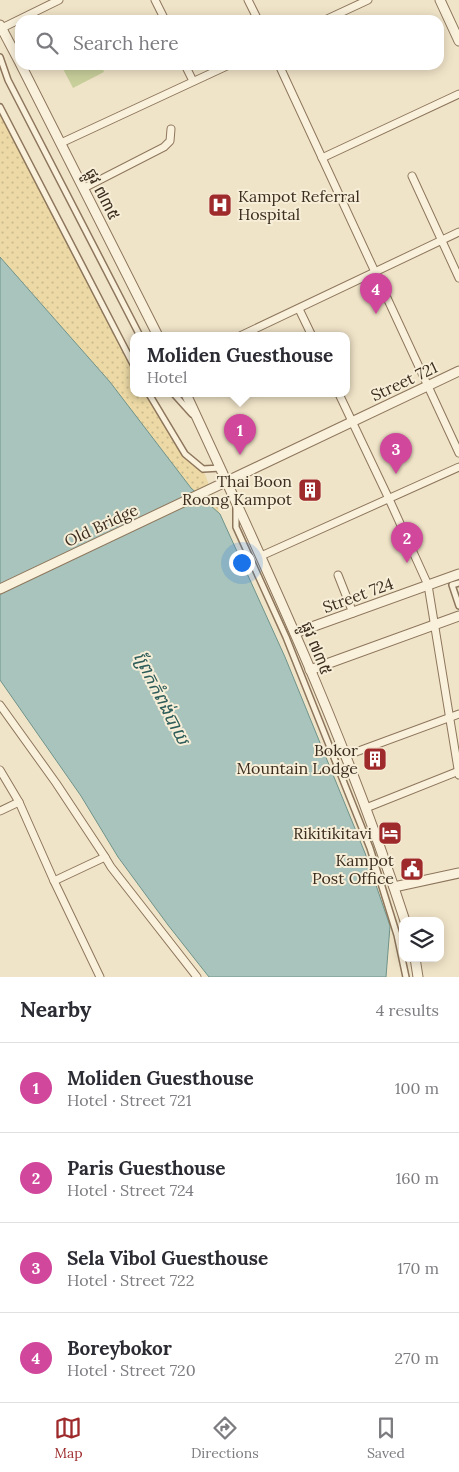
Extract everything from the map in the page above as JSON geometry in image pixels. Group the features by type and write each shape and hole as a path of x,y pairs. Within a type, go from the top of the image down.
{"street":[{"path":"27,15 60,0"},
{"path":"155,0 162,15"},
{"path":"248,0 256,15"},
{"path":"336,15 368,0"},
{"path":"440,0 459,41"},
{"path":"1,27 15,21"},
{"name":"ផ្លូវ ៧៣៥","path":"1,27 15,54"},
{"path":"0,57 8,80 138,332"},
{"name":"ផ្លូវ ៧៣៥","path":"23,70 156,332"},
{"path":"188,70 193,81"},
{"path":"61,143 217,70"},
{"path":"281,70 459,453"},
{"path":"322,158 459,94"},
{"path":"0,107 130,358"},
{"path":"84,188 164,147 170,140 171,129"},
{"path":"412,176 459,278"},
{"path":"248,332 459,232"},
{"path":"299,308 310,332"},
{"name":"Street 721","path":"227,481 459,371"},
{"path":"151,397 185,454 203,469 221,468"},
{"path":"177,397 199,422"},
{"name":"ផ្លូវ ៧៣៥","path":"187,397 295,633 380,844 404,917"},
{"path":"340,397 390,499 428,585 459,772 366,808"},
{"path":"261,556 459,467"},
{"name":"Old Bridge","path":"0,589 227,481"},
{"path":"236,501 236,527 286,637 370,848 394,926 406,977"},
{"name":"Street 724","path":"295,633 459,574"},
{"path":"338,575 353,613"},
{"path":"459,583 452,585 459,606"},
{"path":"310,670 459,616"},
{"path":"0,706 56,783 126,888 196,977"},
{"path":"345,756 459,714"},
{"path":"0,770 19,802 100,977"},
{"path":"0,811 19,802"},
{"path":"54,881 105,857"},
{"path":"394,887 459,873"},
{"path":"416,962 418,977"}],"sand":[{"path":"0,107 130,358 130,397 151,397 185,453 203,469 220,514 191,488 110,382 0,257"}],"green space":[{"path":"64,70 103,70 104,72 73,88"}],"water":[{"name":"ព្រែកកំពង់បាយ","path":"0,257 110,382 191,488 220,514 285,657 365,853 390,926 386,977 209,977 118,857 81,796 0,680"}],"place":[{"name":"Kampot Referral Hospital","path":"220,205"},
{"name":"Boreybokor","path":"376,314"},
{"name":"Moliden Guesthouse","path":"240,455"},
{"name":"Sela Vibol Guesthouse","path":"396,474"},
{"name":"Thai Boon Roong Kampot","path":"310,490"},
{"name":"Paris Guesthouse","path":"407,563"},
{"name":"Bokor Mountain Lodge","path":"375,759"},
{"name":"Rikitikitavi","path":"390,833"},
{"name":"Kampot Post Office","path":"412,869"}]}
